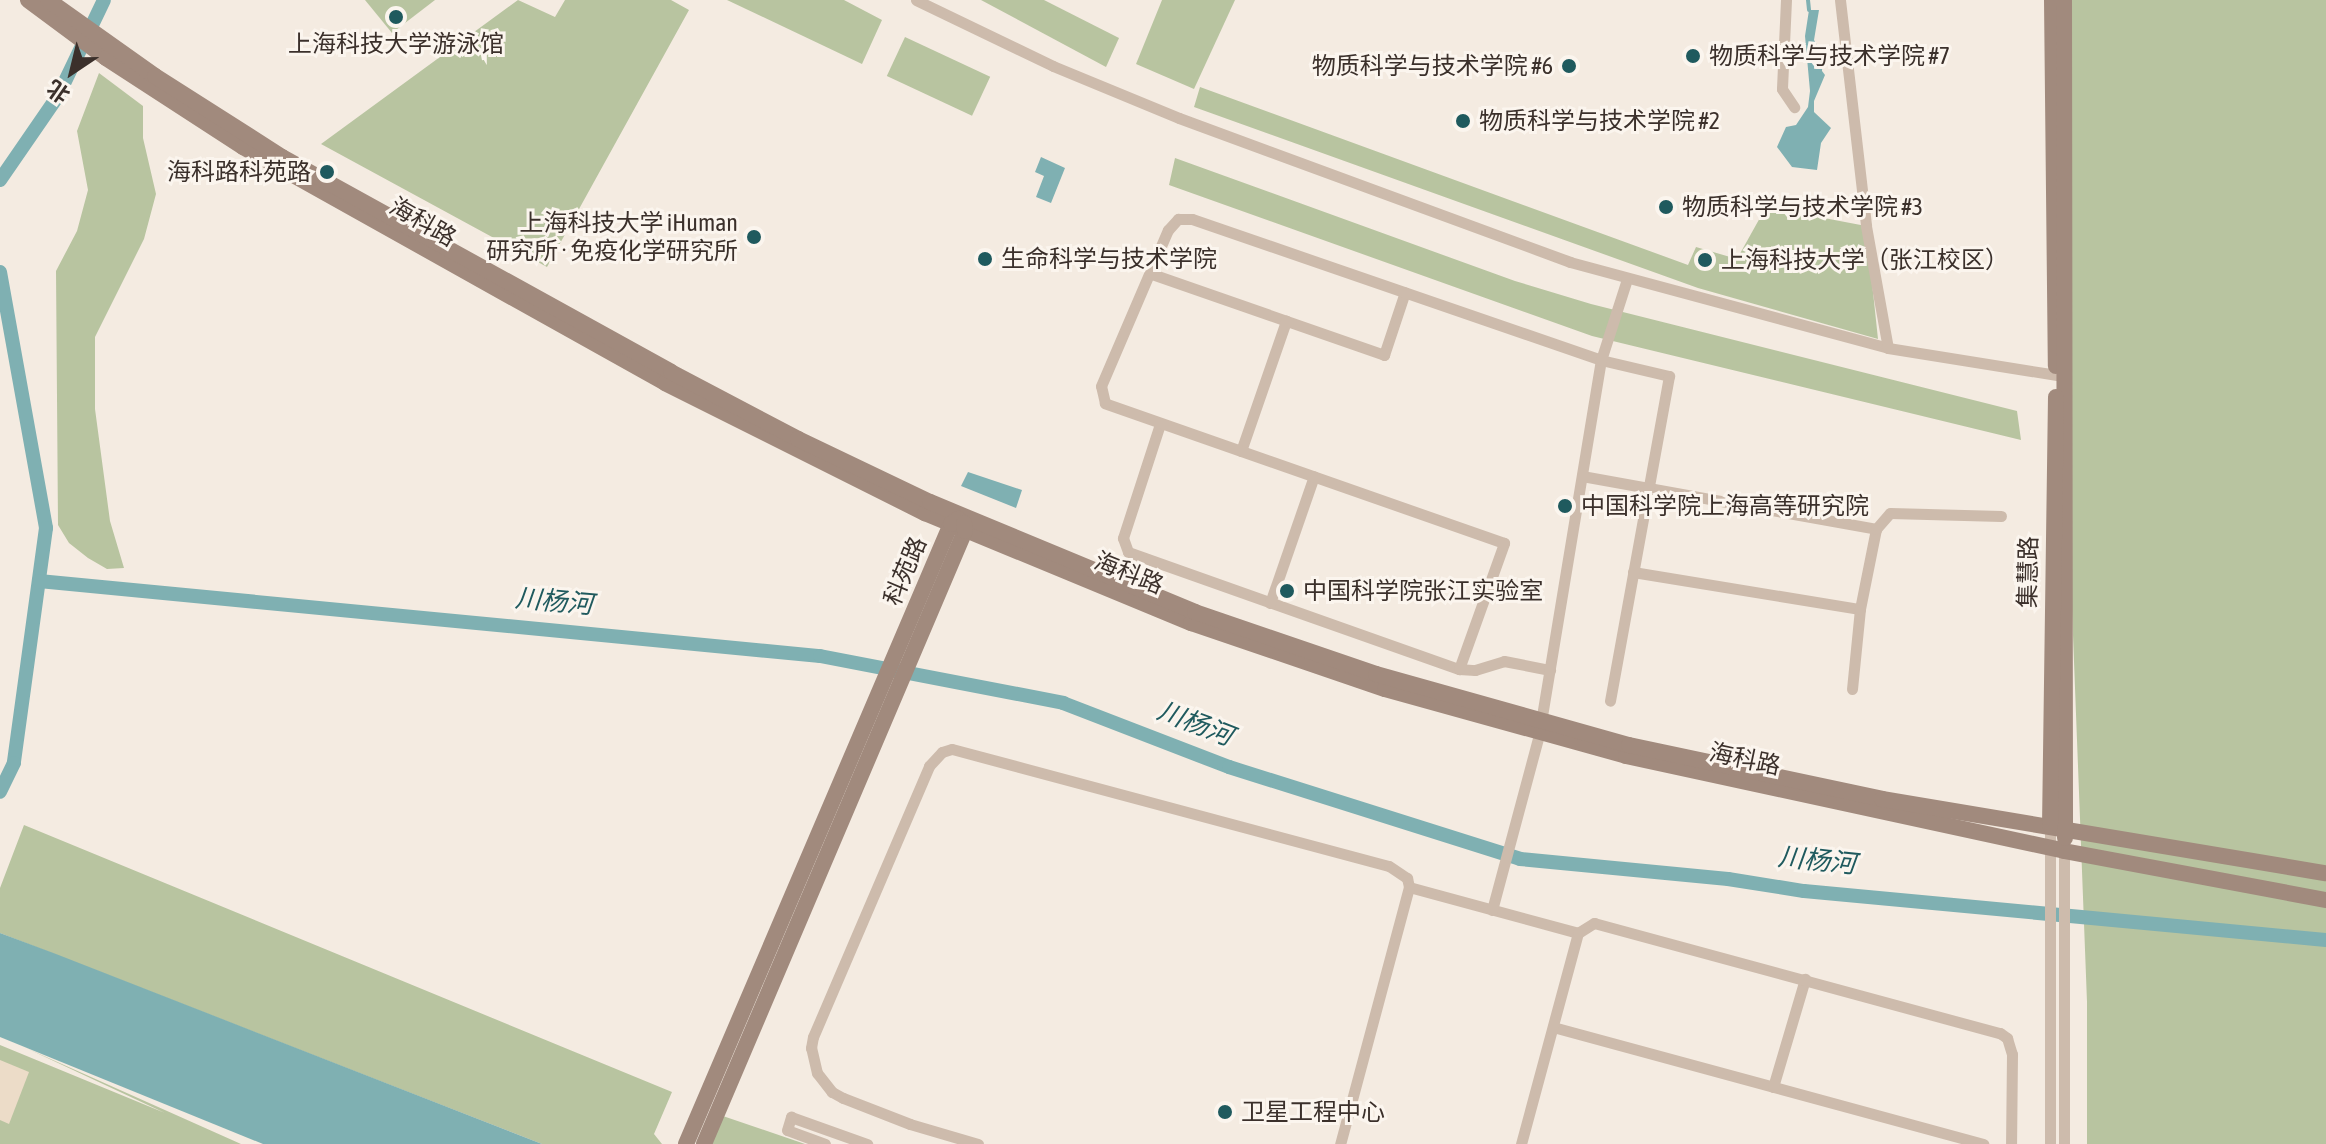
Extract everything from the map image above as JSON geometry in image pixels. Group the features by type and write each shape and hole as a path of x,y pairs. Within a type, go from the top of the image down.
{"street":[{"name":"海科路","path":"28,0 47,4 109,52 282,157 520,290 959,524 1104,589 1266,650 1711,776 2058,850 2326,900"},
{"path":"916,0 1053,66 1179,118 1570,262 1888,348 2057,375"},
{"path":"1786,0 1782,89 1794,107"},
{"path":"1840,0 1866,226 1888,348"},
{"name":"集慧路","path":"2052,0 2053,335 2057,375 2057,827 2065,937 2064,1144"},
{"name":"集慧路","path":"2057,827 2064,0"},
{"path":"1459,669 1504,543 1111,407 1100,391 1172,223 1185,217 1601,360 1669,376 1610,701"},
{"path":"1149,273 1384,355 1405,292"},
{"path":"1492,910 1540,728 1601,360 1627,279"},
{"path":"1241,451 1286,321"},
{"path":"1160,424 1123,538 1124,548 1133,555 1459,669 1475,670 1504,661 1550,670"},
{"path":"1270,603 1314,476"},
{"path":"1582,476 1876,529"},
{"path":"1852,689 1860,609 1876,529 1890,513 2001,516"},
{"name":"科苑路","path":"686,1144 731,1059 959,524"},
{"path":"1633,572 1860,609"},
{"name":"海科路","path":"1540,728 1798,783 2326,873"},
{"path":"978,1144 910,1124 843,1098 824,1084 812,1060 813,1037 929,766 942,752 965,750 1389,866 1407,878 1409,887 1340,1144"},
{"name":"集慧路","path":"2050,1144 2050,893 2058,850"},
{"path":"1409,887 1578,933"},
{"path":"1521,1144 1578,933 1585,926 1604,924 1992,1029 2007,1038 2012,1054 2011,1144"},
{"path":"1773,1087 1805,979"},
{"path":"1553,1027 1983,1144"},
{"name":"科苑路","path":"704,1144 731,1059"},
{"path":"825,1144 787,1130 791,1117 867,1144"},
{"path":"1930,1144 1934,1131"}],"green space":[{"name":"上海科技大学游泳馆","path":"365,0 435,0 392,33"},
{"path":"518,0 555,17 565,0 671,0 689,10 547,267 321,144"},
{"path":"727,0 844,0 882,20 862,64"},
{"path":"981,0 1044,0 1119,38 1106,67"},
{"path":"1162,0 1235,0 1194,89 1136,64"},
{"path":"2064,0 2326,0 2326,1144 2087,1144 2087,1002 2066,452"},
{"path":"905,37 990,77 972,116 887,76"},
{"path":"99,73 143,106 143,138 156,194 144,239 95,337 95,409 110,521 124,568 107,569 69,543 58,525 56,271 77,231 88,190 77,131"},
{"path":"1200,87 1688,265 1696,247 1737,259 1766,207 1866,226 1878,339 1698,288 1194,107"},
{"path":"1175,158 1515,281 1591,304 2017,411 2021,440 1592,336 1169,185"},
{"path":"24,825 672,1092 654,1134 662,1144 542,1144 0,933 0,888"},
{"path":"0,1045 165,1113 26,1048 241,1144 0,1144"},
{"path":"717,1114 805,1144 704,1144"}],"shaded area":[{"path":"0,1060 29,1072 9,1124 0,1120"}],"water":[{"path":"1809,10 1819,10 1814,40 1823,55 1822,71 1825,75 1814,101 1814,112 1831,128 1821,143 1817,170 1792,167 1777,147 1786,127 1796,125 1808,107 1810,91 1805,36"},
{"path":"1041,157 1065,168 1051,203 1036,197 1044,176 1035,172"},
{"path":"968,472 1022,490 1016,508 961,486"},
{"path":"0,933 542,1144 263,1144 0,1037"}],"waterway":[{"path":"0,180 58,96 104,0"},
{"path":"1808,0 1809,10"},
{"path":"0,272 46,528 14,763 0,792"},
{"name":"川杨河","path":"39,581 820,656 1063,703 1229,767 1520,859 1728,879 1804,891 2326,940"}],"place":[{"name":"上海科技大学游泳馆","path":"396,17"},
{"name":"物质科学与技术学院 #7","path":"1693,56"},
{"name":"物质科学与技术学院 #6","path":"1569,66"},
{"name":"物质科学与技术学院 #2","path":"1463,121"},
{"name":"海科路科苑路","path":"327,172"},
{"name":"物质科学与技术学院 #3","path":"1666,207"},
{"name":"上海科技大学 iHuman 研究所 · 免疫化学研究所","path":"754,237"},
{"name":"生命科学与技术学院","path":"985,259"},
{"name":"上海科技大学（张江校区）","path":"1705,260"},
{"name":"中国科学院上海高等研究院","path":"1565,506"},
{"name":"中国科学院张江实验室","path":"1287,591"},
{"name":"卫星工程中心","path":"1225,1112"}]}
